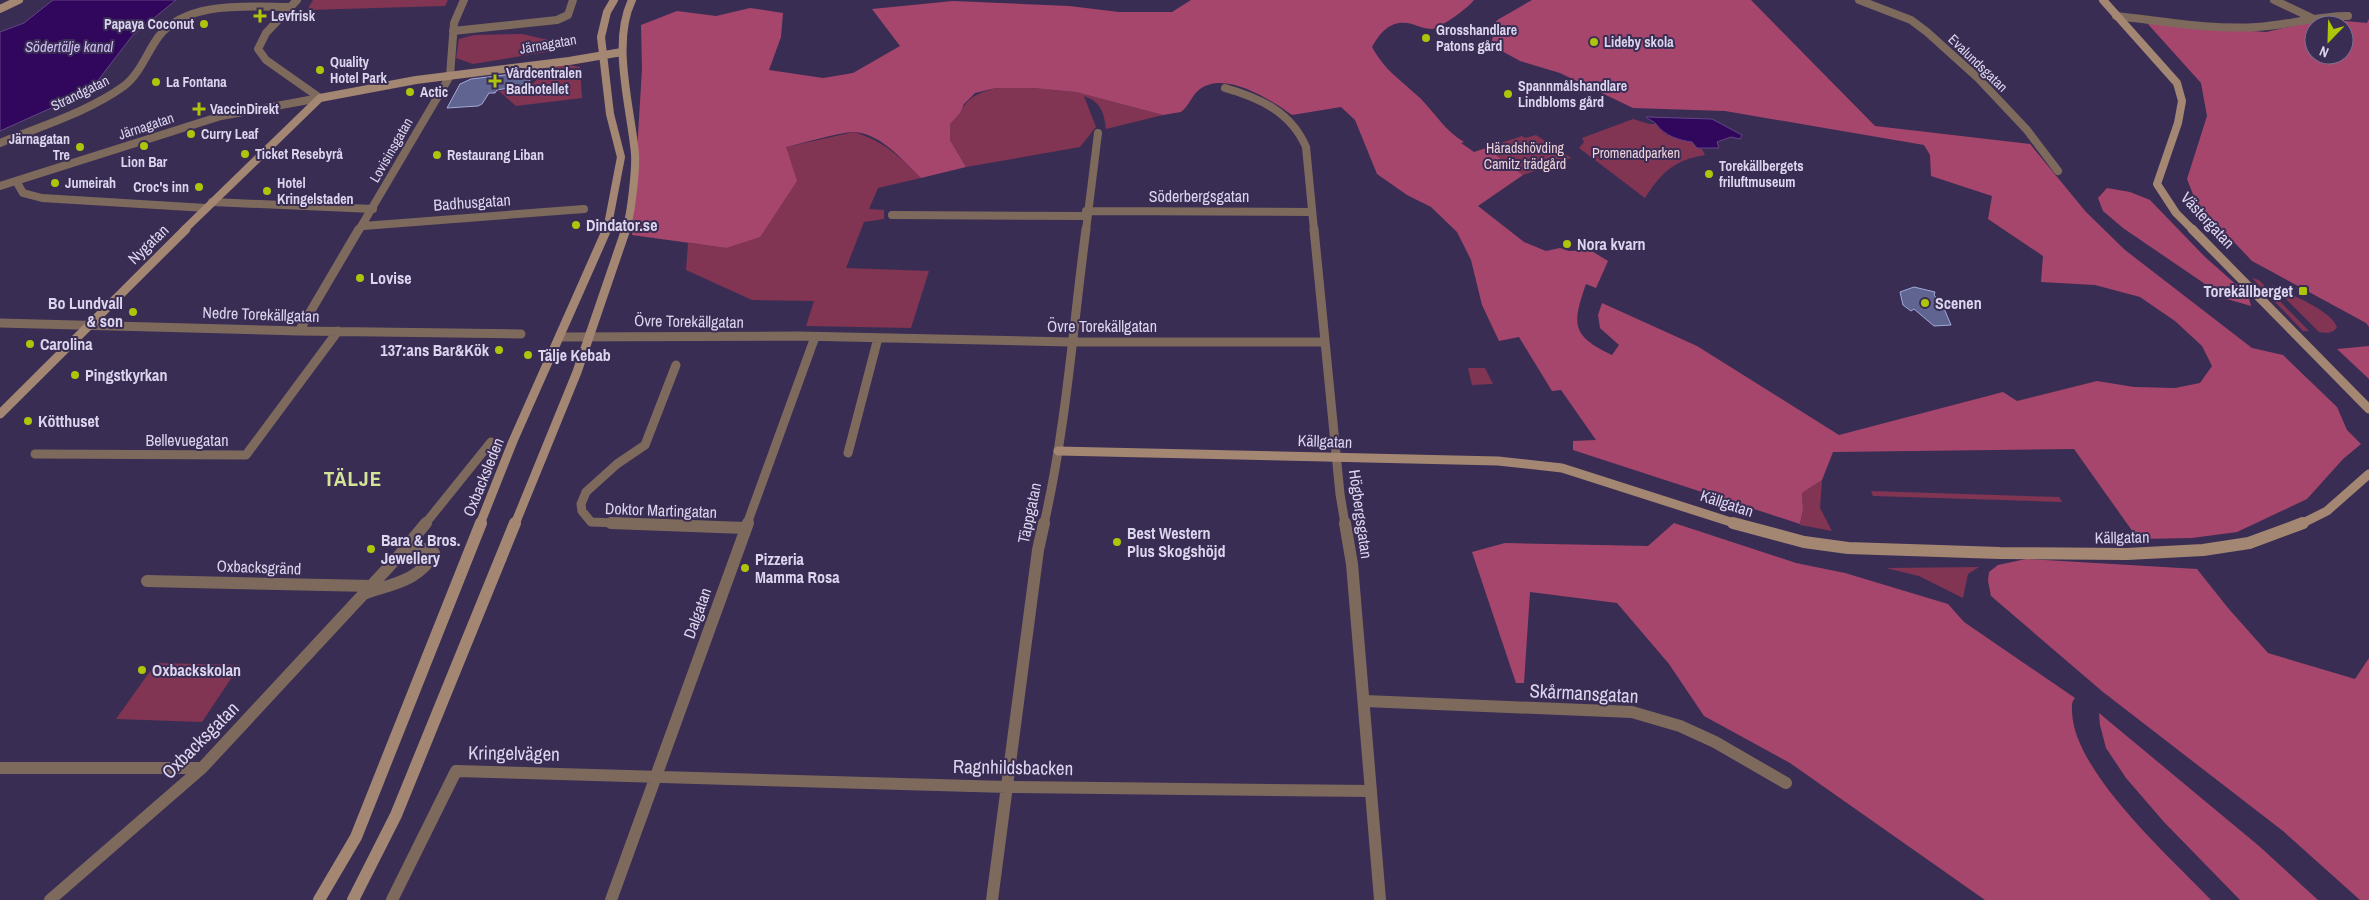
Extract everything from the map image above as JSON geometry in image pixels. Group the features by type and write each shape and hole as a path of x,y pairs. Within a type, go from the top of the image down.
{"street":[{"path":"0,9 19,0"},
{"path":"298,0 266,33 258,49 266,60 320,98"},
{"name":"Lovisinsgatan","path":"299,331 363,226 450,76 452,31 464,0"},
{"path":"452,31 557,20 568,15 573,0"},
{"name":"Oxbacksleden","path":"319,900 356,837 513,441 609,225 621,157 610,114 602,52 607,12 614,0"},
{"path":"353,900 396,815 589,337 628,224 635,156 622,48 626,10 632,0"},
{"name":"Evalundsgatan","path":"1860,0 1911,20 1927,32 1978,78 2027,130 2058,171"},
{"name":"Västergatan","path":"2103,0 2177,84 2182,102 2178,124 2157,184 2176,213 2369,408"},
{"path":"2274,0 2306,15"},
{"name":"Strandgatan","path":"0,143 75,111 126,85 162,32 179,18 211,8 291,7"},
{"path":"2116,16 2231,27 2258,27 2304,19"},
{"name":"Järnagatan","path":"0,186 221,116 348,91 622,48"},
{"name":"Högbergsgatan","path":"1225,88 1246,94 1269,105 1284,116 1300,133 1306,147 1340,494 1352,564 1365,701 1370,791 1380,900"},
{"name":"Nygatan","path":"0,414 88,324 320,98"},
{"name":"Täppgatan","path":"992,900 1038,550 1052,489 1058,451 1086,214 1098,133"},
{"path":"16,181 23,193 42,198 373,209"},
{"name":"Badhusgatan","path":"363,226 584,209"},
{"name":"Söderbergsgatan","path":"892,215 1312,212"},
{"name":"Nedre Torekällgatan","path":"0,323 299,331 520,334"},
{"name":"Bellevuegatan","path":"34,454 246,455 338,331"},
{"name":"Övre Torekällgatan","path":"560,337 618,335 1070,342 1325,342"},
{"name":"Dalgatan","path":"611,900 815,337"},
{"path":"848,453 878,338"},
{"name":"Doktor Martingatan","path":"676,365 645,445 617,464 586,492 581,504 582,511 591,522 745,528"},
{"name":"Oxbacksgatan","path":"50,900 202,768 397,558 491,442"},
{"name":"Källgatan","path":"1058,451 1498,461 1562,468 1740,526 1804,542 1848,548 2000,553 2127,554 2203,550 2249,543 2297,526 2326,511 2369,474"},
{"name":"Oxbacksgatan","path":"368,590 418,573 428,564 434,553 424,549 397,558"},
{"name":"Oxbacksgränd","path":"147,581 368,590"},
{"name":"Skårmansgatan","path":"1365,701 1592,710 1648,715 1698,734 1786,783"},
{"path":"0,768 202,768"},
{"name":"Kringelvägen","path":"392,900 456,771 656,776"},
{"name":"Ragnhildsbacken","path":"656,776 1007,787 1370,791"}],"green space":[{"path":"313,0 448,0 445,6 307,10"},
{"path":"522,34 553,41 552,51 473,64 456,58 459,39 474,35"},
{"path":"562,64 580,67 582,98 516,106 499,91 532,84 538,79 534,70"},
{"path":"996,88 1033,88 1076,92 1163,115 1106,129 1101,108 1090,98 1084,96 1096,127 1080,147 966,167 950,140 950,124 973,97"},
{"name":"Promenadparken","path":"1633,119 1656,124 1667,135 1692,142 1697,148 1702,149 1705,155 1685,160 1663,174 1645,198 1579,148 1584,142 1582,138"},
{"path":"854,132 883,145 898,156 921,178 878,188 869,209 884,210 884,219 864,222 846,268 929,271 911,328 806,326 814,301 752,300 686,270 688,243 726,248 786,147"},
{"name":"Häradshövding Camitz trädgård","path":"1536,135 1571,158 1523,175 1486,148 1522,136 1525,138"},
{"path":"2252,278 2259,280 2309,331 2303,331"},
{"path":"2272,285 2318,308 2333,320 2337,327 2331,332 2319,332"},
{"path":"1468,368 1485,368 1493,384 1472,385"},
{"path":"1822,480 1820,508 1832,531 1800,525 1803,510 1802,493"},
{"path":"1871,491 2059,497 2062,502 1873,496"},
{"path":"1979,567 1968,574 1963,598 1919,576 1886,568"},
{"path":"156,663 240,665 202,722 116,719"}],"shaded area":[{"path":"1191,0 1474,0 1455,17 1432,29 1405,23 1393,25 1383,31 1372,47 1388,69 1420,98 1451,133 1464,142 1461,143 1474,152 1486,148 1523,175 1478,206 1524,242 1546,251 1560,248 1569,251 1590,250 1608,261 1596,288 1586,284 1578,309 1577,319 1582,335 1589,342 1612,355 1619,345 1600,328 1598,315 1602,303 1697,346 1839,435 2003,392 2017,401 2097,381 2134,387 2175,388 2200,383 2212,366 2202,346 2175,321 2140,297 2095,285 2041,282 2043,256 1988,219 1992,196 1931,176 1930,155 1924,145 1725,111 1633,108 1560,73 1520,61 1491,45 1493,36 1483,32 1499,19 1532,0 1751,0 1875,126 2030,144 2086,212 2125,250 2252,348 2283,355 2337,407 2347,430 2361,444 2343,459 2307,499 2237,532 2192,538 2138,539 2074,449 1833,452 1822,480 1802,493 1803,510 1800,524 1573,450 1573,441 1596,440 1561,390 1552,391 1519,337 1499,341 1482,305 1471,260 1457,232 1431,207 1407,195 1377,174 1355,120 1341,107 1292,115 1248,89 1222,83 1211,84 1200,89 1181,112 1163,115 1076,92 1033,88 996,88 975,93 964,104 960,113 950,124 950,140 966,167 921,178 883,143 865,134 849,132 786,147 797,181 760,237 726,248 632,235 642,69 641,25 677,11 716,16 750,8 783,13 781,37 769,70 823,78 853,73 900,46 872,9 953,1 1069,6 1119,12 1172,12"},
{"path":"2369,19 2369,327 2366,323 2252,261 2196,202 2187,179 2207,116 2201,83 2147,23 2266,32 2304,23 2304,65 2354,65 2354,22 2367,23"},
{"path":"2107,188 2130,192 2150,200 2205,257 2248,295 2251,306 2227,299 2123,228 2103,211 2098,198"},
{"path":"2369,346 2369,379 2337,349"},
{"path":"1674,523 1796,563 1845,573 1948,604 1964,622 2075,698 2072,703 2072,712 2077,736 2089,761 2106,787 2150,837 2211,900 1985,900 1790,763 1704,716 1669,664 1617,603 1530,592 1524,683 1516,683 1472,552 1505,543 1648,546"},
{"path":"2026,559 2197,569 2228,608 2268,653 2355,679 2369,658 2369,900 2360,900 2283,831 2103,692 1991,596 1988,581 1989,572 1998,565"},
{"path":"2099,713 2259,846 2318,900 2240,900 2164,822 2126,778 2106,748"}],"water":[{"name":"Södertälje kanal","path":"53,0 176,0 132,36 96,83 69,100 0,131 0,32 24,23"},
{"path":"1646,117 1712,119 1742,135 1740,139 1731,137 1717,142 1719,148 1697,148 1692,142 1677,139 1668,134"}],"building":[{"path":"529,72 530,84 489,93 482,104 478,106 447,108 460,84 471,79"},
{"path":"1914,287 1935,292 1934,295 1943,306 1951,325 1934,326 1914,309 1911,311 1903,305 1900,292"}],"place":[{"name":"Levfrisk","path":"260,16"},
{"name":"Papaya Coconut","path":"204,24"},
{"name":"Grosshandlare Patons gård","path":"1426,38"},
{"name":"Lideby skola","path":"1594,42"},
{"name":"Quality Hotel Park","path":"320,70"},
{"name":"Vårdcentralen Badhotellet","path":"495,81"},
{"name":"La Fontana","path":"156,82"},
{"name":"Actic","path":"410,92"},
{"name":"Spannmålshandlare Lindbloms gård","path":"1508,94"},
{"name":"VaccinDirekt","path":"199,109"},
{"name":"Curry Leaf","path":"191,134"},
{"name":"Lion Bar","path":"144,146"},
{"name":"Järnagatan Tre","path":"80,147"},
{"name":"Ticket Resebyrå","path":"245,154"},
{"name":"Restaurang Liban","path":"437,155"},
{"name":"Torekällbergets friluftmuseum","path":"1709,174"},
{"name":"Jumeirah","path":"55,183"},
{"name":"Croc's inn","path":"199,187"},
{"name":"Hotel Kringelstaden","path":"267,191"},
{"name":"Dindator.se","path":"576,225"},
{"name":"Nora kvarn","path":"1567,244"},
{"name":"Lovise","path":"360,278"},
{"name":"Torekällberget","path":"2303,291"},
{"name":"Scenen","path":"1925,303"},
{"name":"Bo Lundvall & son","path":"133,312"},
{"name":"Carolina","path":"30,344"},
{"name":"137:ans Bar&Kök","path":"499,350"},
{"name":"Tälje Kebab","path":"528,355"},
{"name":"Pingstkyrkan","path":"75,375"},
{"name":"Kötthuset","path":"28,421"},
{"name":"Best Western Plus Skogshöjd","path":"1117,542"},
{"name":"Bara & Bros. Jewellery","path":"371,549"},
{"name":"Pizzeria Mamma Rosa","path":"745,568"},
{"name":"Oxbackskolan","path":"142,670"}],"district":[{"name":"TÄLJE","path":"353,478"}]}
